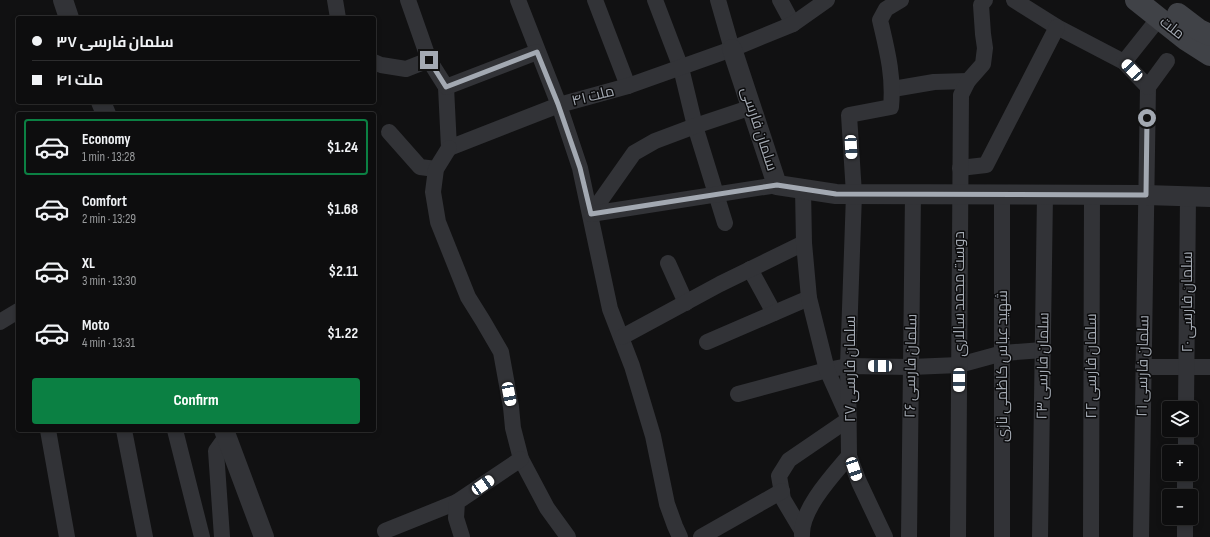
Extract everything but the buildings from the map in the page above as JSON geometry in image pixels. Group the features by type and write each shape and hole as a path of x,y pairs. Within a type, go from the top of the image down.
{"main road":[{"name":"ملت","path":"1136,0 1159,9 1210,35"},
{"name":"ملت","path":"1159,9 1185,38 1210,55"}],"street":[{"path":"63,0 68,16"},
{"path":"335,0 338,16"},
{"path":"408,0 429,60 446,87 449,148 436,169 433,192 438,222 468,297 484,320 501,352 512,407 513,428 521,459 547,508 568,537"},
{"path":"518,0 558,104 580,168 610,309 632,366 653,436 667,504 680,537"},
{"path":"595,0 628,86"},
{"path":"655,0 681,68 694,126 725,224"},
{"path":"718,0 732,49"},
{"path":"780,0 793,24"},
{"name":"ملت ۴۱","path":"449,148 558,104 628,86 732,49 793,24 827,0"},
{"path":"901,0 886,9 880,20 890,64 893,89 934,82 968,81 983,64 985,48 981,5 985,0"},
{"path":"1014,0 1057,27 1124,62 1148,87 1167,60"},
{"path":"1124,62 1159,9"},
{"path":"960,168 986,164 1057,27"},
{"name":"سلمان فارسی","path":"732,49 777,185 836,194 1146,195 1210,197"},
{"path":"446,87 537,52"},
{"path":"376,63 406,69 429,60"},
{"name":"دوست محمد سالاری","path":"958,537 961,95 968,81"},
{"name":"سلمان فارسی ۲۱","path":"1141,537 1148,87"},
{"name":"سلمان فارسی ۲۷","path":"885,537 859,482 849,456 848,366 854,194 849,116 891,107 893,89"},
{"path":"591,214 634,153 655,141 694,126 752,107"},
{"path":"388,132 420,167 436,169"},
{"path":"591,214 717,196 777,185"},
{"path":"802,534 783,499 779,476 789,460 849,419 827,370 809,298 804,243 803,189"},
{"name":"سلمان فارسی ۲۶","path":"909,537 912,194"},
{"name":"شهید عباس کاظمی نازی","path":"1002,195 1002,537"},
{"name":"سلمان فارسی ۲۳","path":"1040,537 1045,195"},
{"name":"سلمان فارسی ۲۲","path":"1091,537 1092,196"},
{"name":"سلمان فارسی ۲۰","path":"1186,401 1188,197"},
{"path":"622,337 720,284 804,243"},
{"path":"668,263 686,303"},
{"path":"750,269 774,313"},
{"path":"707,342 809,298"},
{"path":"0,322 16,312"},
{"path":"738,394 827,370 848,366 911,367 959,364 1003,353 1043,350"},
{"path":"1144,367 1210,368"},
{"path":"48,432 67,537"},
{"path":"124,432 145,537"},
{"path":"176,432 202,537"},
{"path":"222,537 216,451 225,434"},
{"path":"225,434 264,537"},
{"path":"802,534 806,515 829,480 849,456"},
{"path":"385,531 457,502 521,459"},
{"path":"701,537 782,491"},
{"path":"457,502 456,518 462,537"},
{"path":"1185,525 1185,537"}],"route":[{"path":"429,60 446,87 537,52 558,104 580,168 591,214 717,196 777,185 836,194 1146,195 1147,118"}]}
